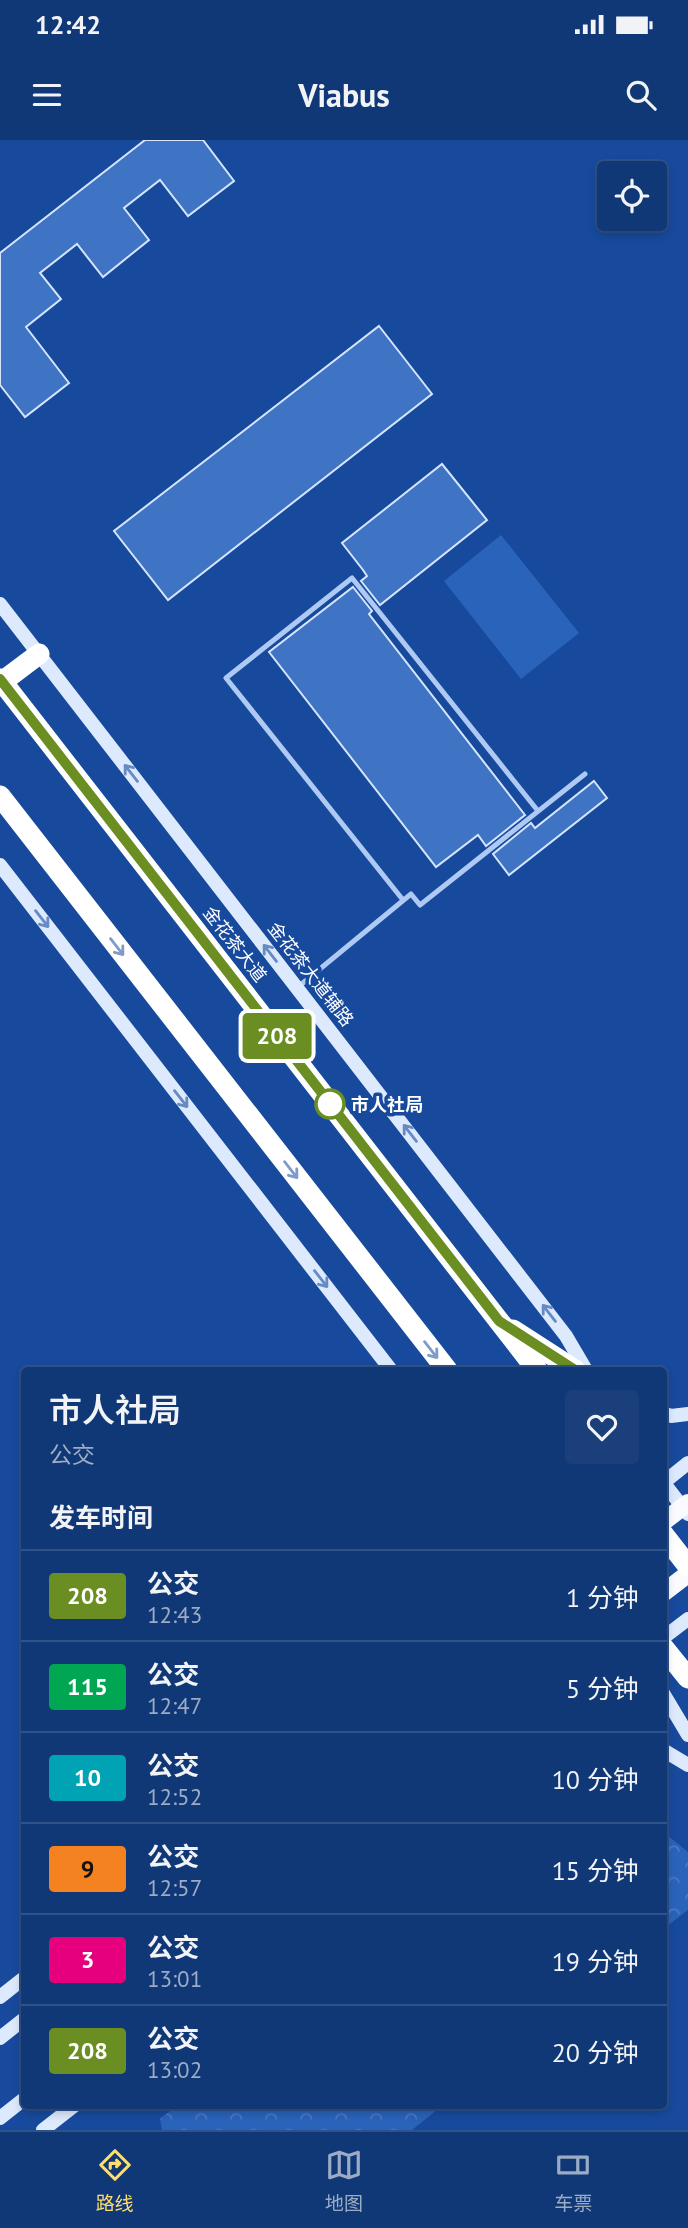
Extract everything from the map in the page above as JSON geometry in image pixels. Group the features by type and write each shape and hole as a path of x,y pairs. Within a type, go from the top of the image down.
{"highway":[{"path":"1,680 39,654"},
{"name":"金花茶大道","path":"1,680 535,1367"},
{"path":"0,796 445,1367"},
{"path":"499,1321 570,1367"},
{"path":"667,1539 688,1566"},
{"path":"667,1652 688,1678"}],"main road":[{"path":"667,1520 686,1508"},
{"path":"667,1590 688,1574"}],"street":[{"name":"金花茶大道辅路","path":"0,604 566,1336 584,1367"},
{"path":"0,865 389,1367"},
{"path":"667,1414 688,1414"},
{"path":"667,1480 688,1463"},
{"path":"667,1487 686,1508"},
{"path":"667,1634 688,1619"},
{"path":"667,1700 688,1735"},
{"path":"667,1752 688,1765"},
{"path":"0,1997 21,1980"},
{"path":"0,2038 21,2021"},
{"path":"0,2118 21,2101"},
{"path":"43,2130 70,2109"}],"lane":[{"path":"403,900 226,678 352,578 538,811"},
{"path":"297,988 411,894 420,905 585,774"}],"green space":[{"path":"501,535 579,633 521,679 444,581"},
{"path":"667,1835 688,1852 688,1910 667,1926"},
{"path":"172,2109 438,2109 412,2130 162,2130 160,2119"}],"building":[{"path":"145,140 203,140 234,181 188,216 160,180 124,208 149,240 103,277 77,244 40,273 61,299 26,327 69,383 25,417 0,385 0,253"},
{"path":"379,326 432,394 168,600 114,531"},
{"path":"442,464 487,520 380,605 361,581 367,576 342,543"},
{"path":"353,587 372,611 369,614 525,815 486,846 478,835 436,867 269,652"},
{"path":"594,781 607,798 509,875 493,854 531,823 535,828"}],"bus line":[{"name":"208","path":"0,679 499,1321 570,1367"}],"place":[{"name":"市人社局","path":"330,1104"}]}
